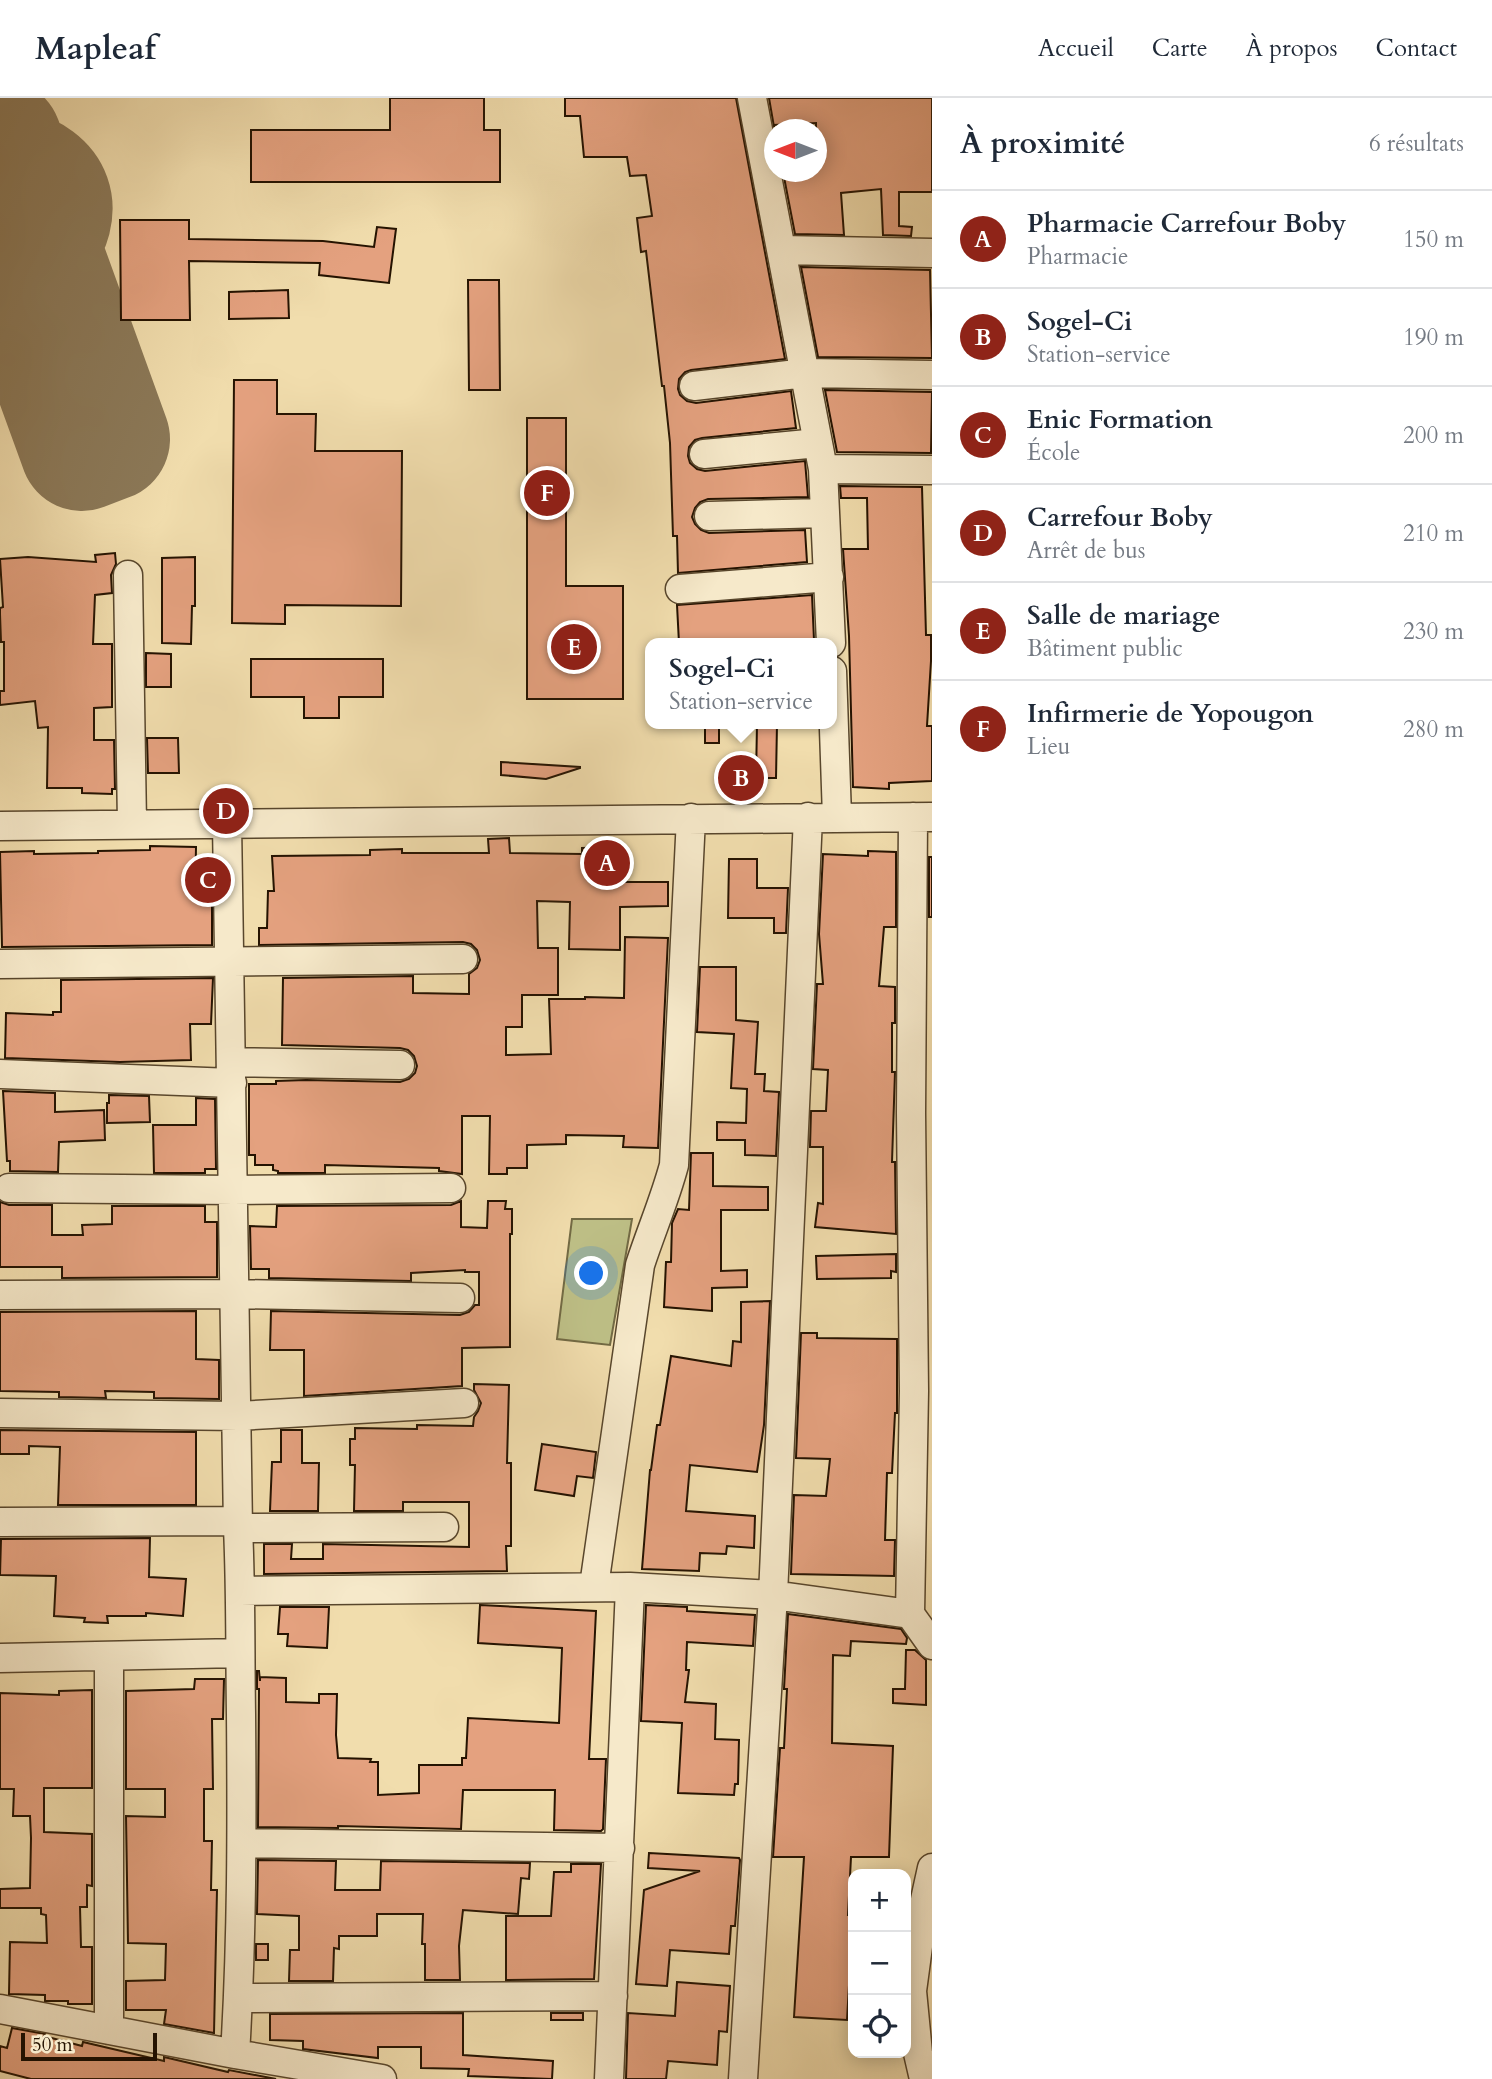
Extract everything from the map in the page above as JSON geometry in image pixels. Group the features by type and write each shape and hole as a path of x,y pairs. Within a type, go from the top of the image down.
{"street":[{"path":"752,98 820,456 831,638"},
{"path":"782,250 932,253"},
{"path":"694,386 805,373 932,375"},
{"path":"704,454 820,456 932,470"},
{"path":"709,516 825,513"},
{"path":"128,575 132,824"},
{"path":"680,589 829,577"},
{"path":"834,729 837,817"},
{"path":"743,2079 773,1595 807,817"},
{"path":"0,826 923,817 911,1113 914,1391 911,1614 932,1645"},
{"path":"594,1586 640,1265 652,1227 667,1193 674,1165 691,818"},
{"path":"228,823 241,1591 242,1843 235,2054"},
{"path":"0,964 463,959"},
{"path":"0,1074 232,1072 400,1065"},
{"path":"9,1188 451,1188"},
{"path":"0,1295 234,1294 460,1298"},
{"path":"0,1413 237,1416 464,1403"},
{"path":"0,1522 444,1527"},
{"path":"241,1591 630,1587 773,1595 911,1614"},
{"path":"609,2079 630,1587"},
{"path":"0,1658 240,1653"},
{"path":"109,1656 109,2030"},
{"path":"242,1843 620,1848"},
{"path":"924,2079 918,2053 912,1991 923,1909 932,1868"},
{"path":"238,1997 613,1996"},
{"path":"0,2009 382,2079"}],"green space":[{"path":"572,1219 632,1219 610,1345 557,1339"}],"building":[{"path":"390,98 484,98 484,130 500,130 500,182 251,182 251,130 390,130"},
{"path":"565,98 736,98 785,359 691,370 679,379 678,389 687,401 696,403 791,391 796,428 702,438 695,440 689,447 688,456 690,463 705,471 805,461 808,497 708,499 700,502 692,517 701,530 709,533 805,530 807,562 678,573 677,536 673,536 670,443 664,386 646,251 641,252 637,218 652,216 646,175 630,176 627,157 584,157 580,116 565,116"},
{"path":"769,98 932,98 932,192 899,192 899,226 912,227 911,236 883,235 881,189 841,193 844,235 795,234 785,182 827,182 827,119 773,119"},
{"path":"120,220 189,220 189,239 323,241 374,247 377,227 396,229 389,283 319,275 320,263 189,261 190,320 121,320"},
{"path":"801,267 930,270 932,358 818,357"},
{"path":"468,280 499,280 500,390 469,390"},
{"path":"288,290 289,318 229,319 229,292"},
{"path":"234,380 277,380 277,414 316,414 315,451 402,451 401,606 285,605 285,624 232,623"},
{"path":"825,390 932,392 931,453 837,452"},
{"path":"527,418 566,418 566,586 623,586 623,699 527,699"},
{"path":"840,486 922,487 926,635 931,635 927,726 932,726 932,781 889,783 889,789 853,787 849,636 843,549 868,549 867,498 841,498"},
{"path":"115,553 116,564 111,575 112,593 95,595 93,644 112,644 112,707 94,708 94,740 114,740 115,789 112,789 112,794 82,793 82,788 47,788 48,727 38,728 35,701 0,705 0,691 4,691 4,642 1,642 0,608 3,607 0,559 28,557 96,562 95,555"},
{"path":"195,557 195,606 192,606 191,644 162,643 162,558"},
{"path":"812,595 814,638 679,638 677,605"},
{"path":"146,653 171,654 171,687 146,687"},
{"path":"251,659 383,659 383,697 339,697 339,718 304,718 304,697 251,697"},
{"path":"705,729 719,729 719,743 705,743"},
{"path":"757,729 777,729 776,778 756,778"},
{"path":"147,738 178,738 179,773 148,773"},
{"path":"501,762 580,768 546,779 501,775"},
{"path":"509,838 510,853 582,854 582,848 621,847 621,882 668,882 668,906 620,907 620,950 569,949 570,902 537,901 538,948 558,948 558,995 522,995 522,1027 506,1027 506,1055 551,1054 549,999 624,998 625,937 668,938 658,1148 623,1147 624,1136 566,1135 566,1144 527,1145 527,1168 507,1168 507,1174 489,1174 490,1116 462,1116 462,1174 439,1171 439,1168 325,1165 325,1173 278,1173 273,1170 273,1165 255,1165 255,1155 249,1155 249,1084 306,1080 400,1082 409,1079 417,1066 414,1056 408,1050 400,1048 282,1045 283,978 413,976 413,993 469,994 469,974 477,968 480,960 477,950 471,944 463,942 259,945 259,928 267,928 268,891 274,891 272,856 370,855 370,850 402,849 402,853 489,853 488,839"},
{"path":"150,846 196,847 195,902 212,902 212,945 2,947 0,852 98,853 150,850"},
{"path":"868,851 896,852 896,927 884,927 879,986 895,987 895,1023 892,1023 892,1072 895,1072 892,1162 895,1162 896,1234 815,1227 818,1203 823,1204 823,1147 810,1147 811,1111 826,1111 828,1070 813,1069 817,984 823,984 819,934 823,854 868,856"},
{"path":"929,857 932,857 932,917 929,917"},
{"path":"729,859 757,859 757,888 788,888 786,933 774,933 774,918 728,918"},
{"path":"700,967 736,967 736,1020 758,1022 755,1074 765,1074 764,1091 779,1092 776,1156 745,1155 745,1140 717,1140 717,1122 746,1123 747,1089 731,1088 734,1034 697,1032"},
{"path":"213,978 211,1024 190,1024 191,1060 120,1062 5,1058 6,1013 53,1015 53,1012 61,1012 61,980"},
{"path":"3,1091 55,1093 55,1112 104,1110 105,1140 59,1142 58,1172 10,1171 10,1161 7,1161"},
{"path":"109,1095 149,1096 150,1122 107,1123"},
{"path":"196,1098 215,1099 216,1169 205,1169 205,1173 154,1173 153,1125 196,1125"},
{"path":"691,1153 713,1153 713,1186 768,1187 768,1210 721,1210 721,1271 747,1270 747,1287 712,1288 712,1311 664,1307 666,1262 671,1262 672,1223 678,1209 689,1210"},
{"path":"461,1201 461,1227 487,1228 488,1201 506,1201 505,1209 512,1209 510,1347 462,1348 462,1386 304,1396 304,1350 270,1350 271,1311 460,1315 479,1305 479,1272 465,1270 411,1273 411,1281 269,1278 269,1269 251,1269 250,1226 276,1227 277,1206 451,1205"},
{"path":"0,1202 9,1205 52,1205 52,1235 83,1235 82,1225 112,1224 112,1206 205,1206 205,1222 217,1222 217,1277 62,1278 62,1267 0,1267"},
{"path":"896,1254 896,1272 891,1271 891,1278 817,1279 816,1256"},
{"path":"770,1301 764,1425 757,1472 690,1465 686,1511 755,1516 754,1548 727,1546 726,1554 700,1553 699,1571 642,1569 650,1470 671,1356 731,1366 733,1341 741,1342 741,1302"},
{"path":"196,1311 196,1359 219,1360 219,1399 154,1398 154,1392 105,1391 106,1398 59,1397 59,1392 0,1391 0,1312"},
{"path":"801,1333 817,1333 817,1338 897,1339 897,1413 892,1473 887,1473 885,1540 895,1540 894,1576 791,1574 794,1495 826,1496 830,1459 796,1458"},
{"path":"474,1384 509,1385 507,1463 511,1463 511,1546 506,1546 507,1571 264,1574 264,1544 292,1544 291,1559 323,1559 323,1544 469,1547 469,1502 403,1502 403,1511 354,1511 355,1465 350,1465 350,1439 355,1439 355,1428 473,1426 481,1403"},
{"path":"0,1430 196,1432 196,1505 58,1505 60,1447 29,1446 29,1454 0,1454"},
{"path":"281,1430 302,1430 302,1463 319,1463 318,1511 270,1511 272,1462 281,1462"},
{"path":"542,1444 596,1452 593,1478 577,1476 574,1496 535,1490"},
{"path":"150,1538 149,1577 186,1579 183,1616 146,1613 146,1616 107,1616 108,1623 54,1616 56,1576 0,1575 1,1539"},
{"path":"480,1605 596,1611 589,1759 606,1759 601,1831 554,1830 555,1790 463,1790 461,1829 258,1827 257,1671 260,1681 260,1677 286,1678 286,1702 319,1703 319,1694 337,1694 338,1758 371,1759 370,1762 378,1762 378,1795 419,1793 419,1765 462,1765 462,1758 466,1758 468,1718 559,1723 562,1648 478,1643"},
{"path":"646,1605 687,1607 687,1611 755,1615 753,1646 687,1642 686,1670 689,1670 685,1702 716,1704 715,1739 739,1740 738,1784 735,1784 734,1795 678,1793 682,1723 641,1721"},
{"path":"280,1607 329,1607 327,1648 287,1646 288,1634 278,1634"},
{"path":"788,1614 901,1629 907,1638 906,1644 851,1641 850,1656 833,1655 832,1743 893,1746 889,1857 851,1857 850,1869 848,1869 847,2020 794,2017 804,1857 773,1857 780,1748 784,1748 787,1689 784,1689"},
{"path":"906,1650 915,1650 926,1660 926,1705 893,1703 893,1689 905,1689"},
{"path":"195,1679 224,1679 223,1719 212,1719 213,1789 204,1789 204,1841 212,1841 211,1890 217,1890 214,2033 164,2024 166,2010 126,2010 126,1981 165,1980 166,1944 128,1943 126,1816 165,1817 165,1789 126,1789 126,1691 194,1689"},
{"path":"92,1690 92,1788 44,1788 44,1832 92,1834 92,1886 87,1885 87,1907 80,1907 81,1947 92,1947 92,2004 45,2001 45,1995 9,1994 10,1942 47,1943 46,1915 41,1914 41,1908 0,1908 0,1889 30,1888 31,1838 30,1816 13,1816 14,1789 0,1789 0,1693 59,1695 59,1691"},
{"path":"649,1853 740,1860 735,1926 731,1926 729,1954 670,1950 667,1986 636,1984 644,1890 700,1871 648,1868"},
{"path":"258,1860 336,1861 335,1890 380,1890 381,1861 530,1863 529,1879 521,1878 518,1914 463,1910 459,1946 460,1980 425,1980 423,1914 377,1914 377,1936 339,1936 339,1949 334,1948 333,1981 289,1981 290,1950 299,1950 299,1916 257,1914"},
{"path":"571,1864 601,1864 594,1979 506,1980 506,1916 551,1916 554,1872 571,1872"},
{"path":"256,1944 268,1944 268,1960 256,1960"},
{"path":"677,1982 730,1986 727,2032 719,2031 717,2065 668,2061 666,2079 626,2079 628,2013 675,2016"},
{"path":"463,2013 463,2055 553,2061 552,2079 468,2076 469,2069 421,2068 421,2047 378,2047 378,2058 303,2049 303,2041 270,2040 270,2014"},
{"path":"551,2013 583,2013 583,2020 551,2020"},
{"path":"12,2028 45,2034 44,2036 82,2046 83,2042 164,2061 164,2057 228,2072 229,2070 276,2079 31,2079 0,2071 0,2046 7,2048"}],"runway":[{"path":"0,141 11,170 36,181 49,198 49,219 37,243 108,439 82,449 11,253 0,251"}],"place":[{"name":"Infirmerie de Yopougon","path":"547,493"},
{"name":"Salle de mariage","path":"574,647"},
{"name":"Sogel-Ci","path":"741,778"},
{"name":"Carrefour Boby","path":"226,811"},
{"name":"Pharmacie Carrefour Boby","path":"607,863"},
{"name":"Enic Formation","path":"208,880"}]}
